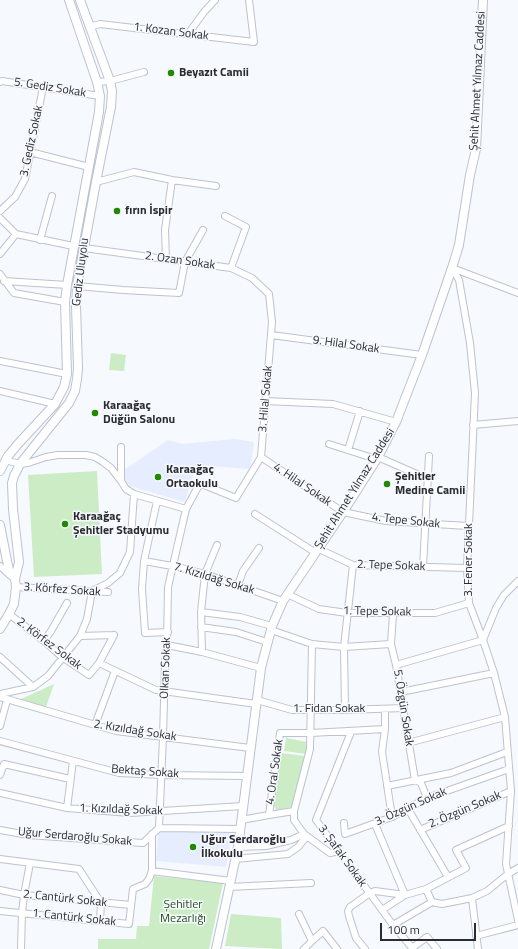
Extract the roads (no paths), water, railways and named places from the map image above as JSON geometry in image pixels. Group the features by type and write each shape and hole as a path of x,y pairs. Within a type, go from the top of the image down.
{"street":[{"name":"Gediz Uluyolu","path":"0,471 5,460 18,444 55,404 64,387 67,374 65,302 67,285 99,112 100,96 98,82 69,0"},
{"name":"Gediz Uluyolu","path":"0,629 10,614 14,604 18,562 13,509 12,483 14,476 20,464 69,403 75,391 78,368 76,306 77,286 111,107 112,91 110,81 80,0"},
{"path":"188,34 215,0"},
{"path":"249,1 256,0"},
{"name":"Şehit Ahmet Yılmaz Caddesi","path":"217,949 238,847 261,668 271,628 285,597 343,512 377,458 396,422 422,355 459,245 470,174 476,149 483,0"},
{"name":"1. Kozan Sokak","path":"89,27 100,24 254,42 249,1"},
{"path":"98,82 110,81 144,72"},
{"name":"5. Gediz Sokak","path":"0,82 100,96"},
{"name":"3. Gediz Sokak","path":"0,211 15,197 25,179 44,87"},
{"path":"30,152 89,167"},
{"path":"96,182 134,172 172,180 216,186"},
{"path":"166,259 165,230 172,180"},
{"path":"40,240 52,196"},
{"path":"225,216 246,227 231,268"},
{"path":"0,218 16,234 84,248"},
{"path":"77,286 179,293 185,262 202,230"},
{"path":"0,254 16,234"},
{"name":"2. Ozan Sokak","path":"84,248 231,268 252,278 269,294"},
{"path":"452,268 518,293"},
{"name":"3. Fener Sokak","path":"452,268 459,280 470,343 475,393 468,526 467,568 469,603 494,673 505,717 510,791 506,864 518,920"},
{"path":"0,274 14,293 65,302"},
{"path":"4,281 67,285"},
{"name":"3. Hilal Sokak","path":"236,498 261,458 272,322 269,294"},
{"name":"9. Hilal Sokak","path":"271,335 422,355"},
{"path":"0,361 67,374"},
{"path":"0,391 55,404"},
{"path":"266,401 333,404 396,422"},
{"path":"348,450 360,412"},
{"path":"473,425 518,421"},
{"path":"329,444 377,458 428,479"},
{"path":"120,481 121,447"},
{"path":"5,460 20,464 58,455 86,455 95,457 111,468 126,489 134,494 186,509"},
{"path":"423,567 429,456"},
{"name":"4. Hilal Sokak","path":"261,458 343,512"},
{"name":"Olkan Sokak","path":"159,828 164,737 165,665 168,632 168,587 186,509 199,485 204,485 236,498"},
{"path":"0,726 2,699 32,687 48,676 80,636 87,619 92,591 108,583 120,573 130,552 134,494"},
{"path":"157,501 144,561 142,589 144,633 168,632"},
{"name":"4. Tepe Sokak","path":"343,512 386,521 468,526"},
{"name":"2. Tepe Sokak","path":"255,514 317,551 353,565 467,568"},
{"path":"0,525 9,570 15,583"},
{"path":"202,652 201,612 205,574 217,545"},
{"path":"238,585 243,571 259,548"},
{"name":"7. Kızıldağ Sokak","path":"144,561 205,574 238,585 285,597"},
{"path":"345,710 344,647 353,565"},
{"path":"0,566 15,583"},
{"path":"396,665 483,640 496,608 504,595 518,581"},
{"name":"3. Körfez Sokak","path":"15,583 108,592"},
{"name":"1. Tepe Sokak","path":"285,597 320,609 347,613 393,614 435,612 469,603"},
{"path":"44,641 52,631 67,602"},
{"path":"201,612 240,617 312,644 344,647 391,644"},
{"name":"2. Körfez Sokak","path":"10,614 62,657 89,675 98,663 114,635 80,636"},
{"name":"5. Özgün Sokak","path":"393,614 391,644 404,708 408,743 415,780 421,783 427,798"},
{"path":"201,628 236,632 267,642"},
{"path":"312,644 310,749 294,811 294,820 306,835 330,853 338,851"},
{"path":"167,645 202,652 261,668"},
{"path":"0,657 32,687"},
{"name":"1. Fidan Sokak","path":"98,663 156,690 165,692 256,702 292,710 311,711 404,708"},
{"path":"95,726 114,671"},
{"path":"401,692 494,673"},
{"name":"2. Kızıldağ Sokak","path":"2,699 116,731 250,748"},
{"path":"385,709 385,730 382,752 392,816"},
{"path":"408,743 505,717"},
{"name":"4. Oral Sokak","path":"241,820 269,815 280,733 385,730"},
{"name":"3. Şafak Sokak","path":"351,732 316,820 412,949"},
{"name":"Bektaş Sokak","path":"0,741 118,773 246,776"},
{"path":"387,786 451,773 507,752"},
{"path":"67,808 72,761"},
{"path":"0,774 4,764 70,778"},
{"name":"3. Özgün Sokak","path":"344,823 346,834 375,824 408,809 427,798 509,769"},
{"name":"2. Özgün Sokak","path":"420,830 510,791"},
{"name":"1. Kızıldağ Sokak","path":"0,794 67,808 130,813 243,806"},
{"path":"408,809 448,877"},
{"path":"269,815 294,811"},
{"path":"375,824 405,895"},
{"path":"382,910 405,895 426,889 466,868 456,850 509,826"},
{"path":"159,828 240,829"},
{"name":"Uğur Serdaroğlu Sokak","path":"0,830 28,835 143,844 159,828"},
{"path":"131,905 133,889 145,884 152,871 152,834"},
{"path":"238,847 266,846 306,835"},
{"path":"235,859 288,854 298,846 306,835"},
{"path":"0,859 79,869 101,902 100,921"},
{"path":"21,949 22,913 30,863"},
{"path":"393,924 432,902 442,904 472,898 494,886 518,868"},
{"path":"152,871 230,884 311,883"},
{"path":"426,889 432,902"},
{"name":"2. Cantürk Sokak","path":"0,890 24,895 131,905"},
{"path":"364,949 356,938 348,911 350,907 375,891 405,895"},
{"path":"472,898 478,949"},
{"name":"1. Cantürk Sokak","path":"0,911 129,924 131,905"},
{"path":"299,914 312,941"},
{"path":"476,936 518,925"},
{"path":"304,949 323,931 337,949"},
{"path":"412,949 427,937 437,949"}],"place":[{"name":"Beyazıt Camii","path":"171,73"},
{"name":"fırın İspir","path":"117,211"},
{"name":"Karaağaç Düğün Salonu","path":"95,413"},
{"name":"Karaağaç Ortaokulu","path":"158,477"},
{"name":"Şehitler Medine Camii","path":"387,484"},
{"name":"Karaağaç Şehitler Stadyumu","path":"65,524"},
{"name":"Uğur Serdaroğlu İlkokulu","path":"193,847"}],"park label":[{"name":"Şehitler Mezarlığı","path":"183,912"}]}
